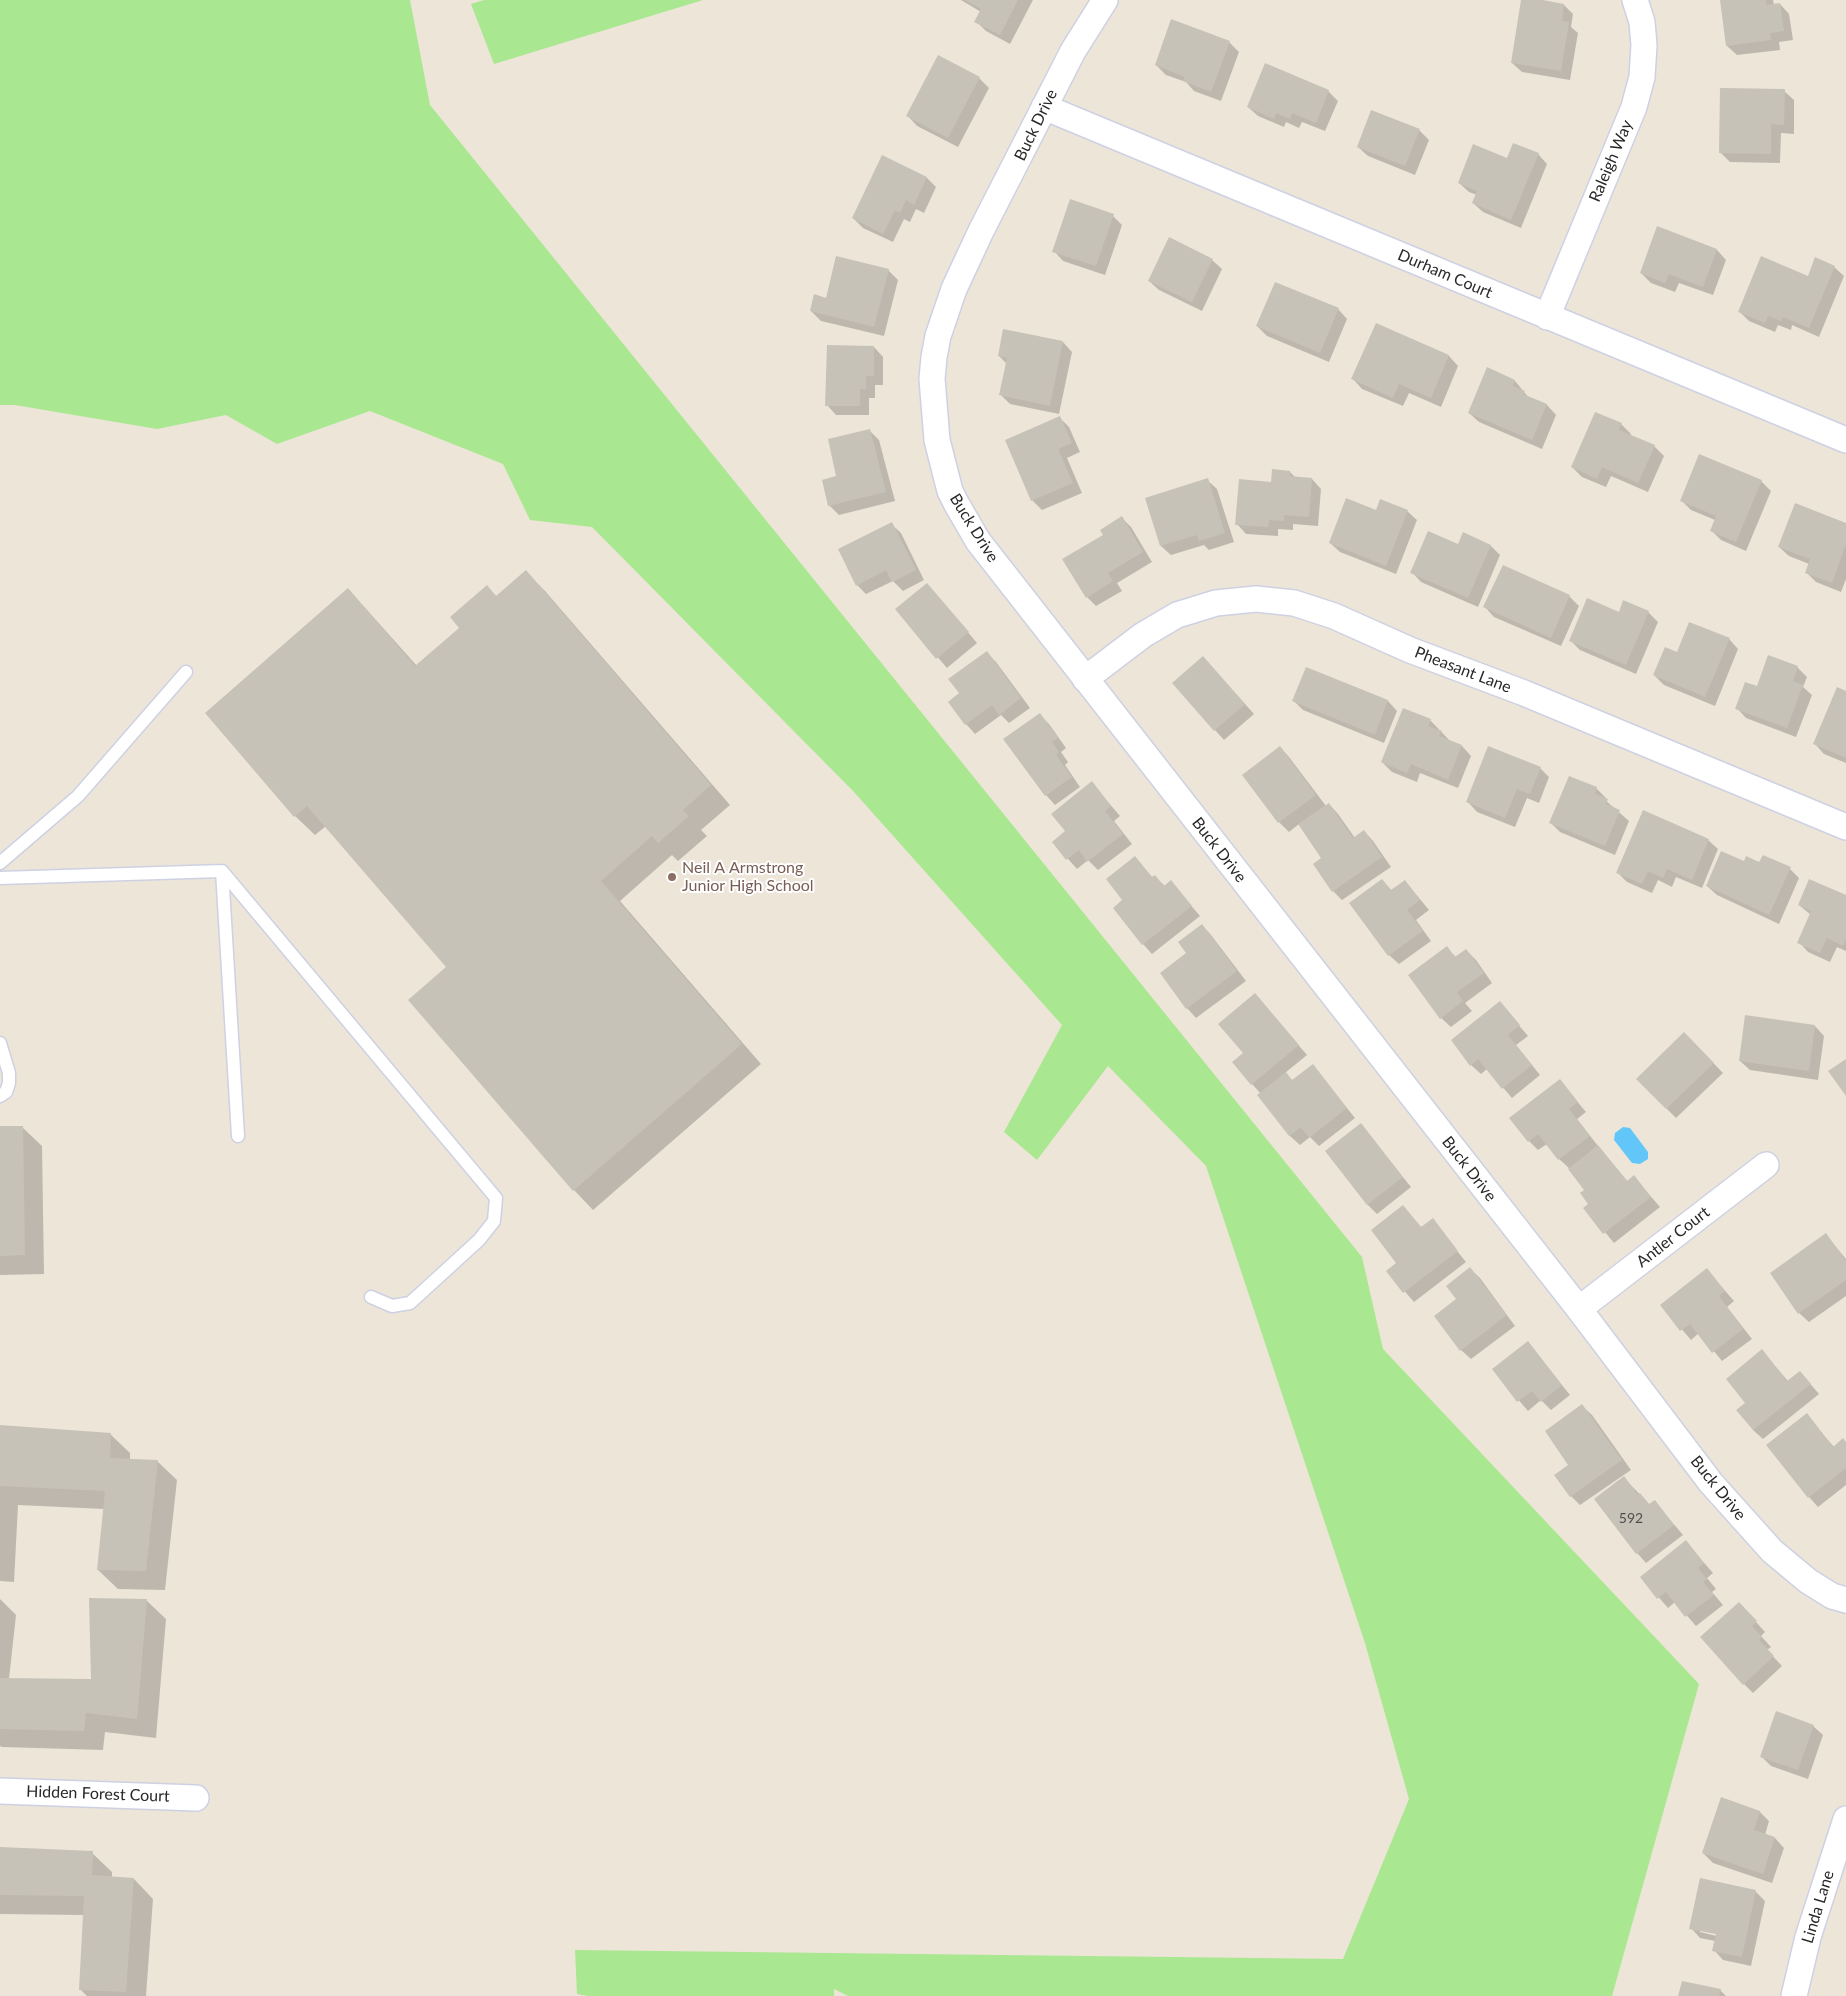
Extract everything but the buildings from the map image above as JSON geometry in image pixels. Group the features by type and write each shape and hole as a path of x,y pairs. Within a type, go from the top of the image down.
{"street":[{"name":"Buck Drive","path":"1105,0 1073,51 1044,107 954,289 938,336 932,379 937,440 950,491 978,541 1579,1309 1711,1483 1772,1551 1808,1581 1832,1596 1846,1600"},
{"name":"Raleigh Way","path":"1547,317 1634,107 1642,77 1644,45 1642,22 1635,0"},
{"name":"Durham Court","path":"1044,107 1846,440"},
{"name":"Pheasant Lane","path":"1085,679 1143,636 1177,615 1216,603 1248,600 1294,603 1334,616 1410,650 1524,693 1846,827"},
{"name":"Antler Court","path":"1579,1309 1766,1165"},
{"name":"Hidden Forest Court","path":"0,1790 196,1798"},
{"name":"Linda Lane","path":"1794,1996 1808,1937 1846,1819"}],"lane":[{"path":"0,863 78,796 186,672"},
{"path":"0,878 222,871"},
{"path":"222,871 238,1136"},
{"path":"222,871 496,1198 494,1221 479,1240 410,1302 392,1306 371,1297"},
{"path":"0,1043 9,1073 6,1092 0,1096"}],"green space":[{"path":"0,0 410,0 430,105 1362,1257 1383,1349 1699,1684 1612,1996 848,1996 834,1989 834,1996 588,1996 577,1994 575,1950 1343,1959 1409,1799 1365,1643 1206,1166 1108,1066 1037,1160 1004,1132 1062,1025 854,792 592,527 530,520 503,464 370,411 277,444 226,415 157,429 15,405 0,405"},
{"path":"484,0 703,0 494,64 471,4"}],"water":[{"path":"1623,1127 1630,1128 1648,1152 1648,1159 1640,1164 1632,1163 1614,1140 1615,1133"}],"place":[{"name":"Neil A Armstrong Junior High School","path":"672,877"}]}
